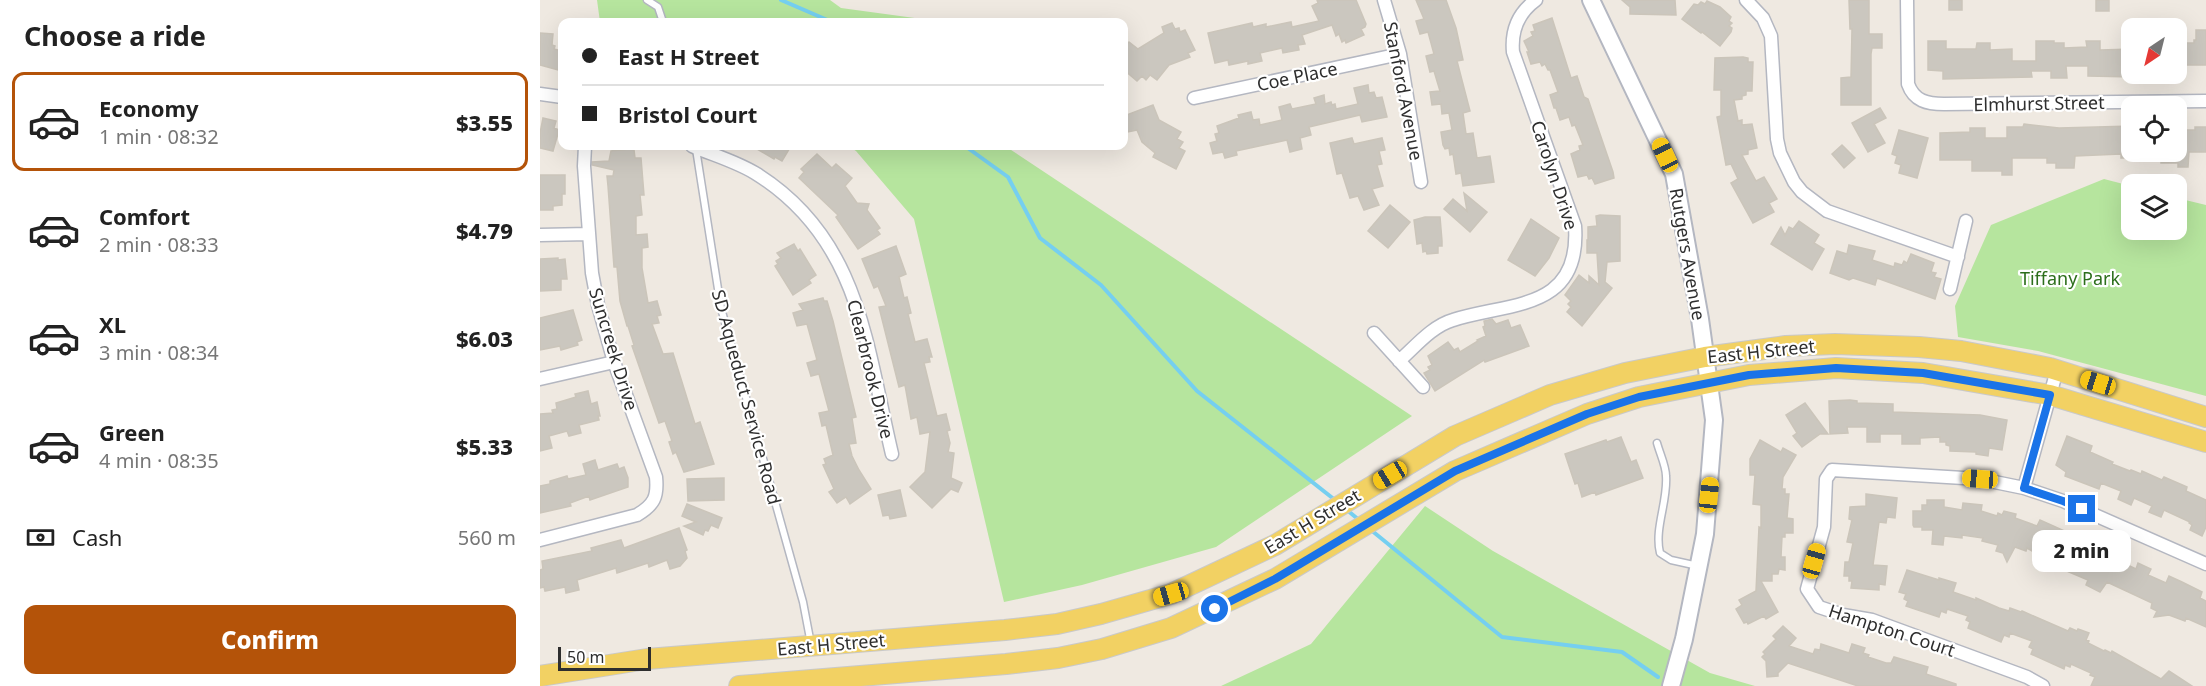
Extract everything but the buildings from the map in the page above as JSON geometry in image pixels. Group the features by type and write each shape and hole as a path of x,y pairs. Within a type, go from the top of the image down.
{"main road":[{"name":"Rutgers Avenue","path":"1592,0 1674,174 1700,320 1714,420 1705,534 1684,639 1671,686"},
{"name":"East H Street","path":"540,676 647,659 1005,630 1057,624 1101,614 1171,594 1275,545 1455,436 1550,395 1624,373 1705,357 1786,346 1825,344 1919,346 1961,351 2057,370 2206,417"},
{"name":"East H Street","path":"739,686 1058,658 1102,649 1171,628 1275,579 1455,471 1587,414 1639,397 1749,375 1836,368 1923,373 2050,395 2206,442"}],"street":[{"name":"Stanford Avenue","path":"1384,0 1400,54 1421,182"},
{"name":"Carolyn Drive","path":"1399,361 1432,332 1452,320 1522,305 1540,298 1563,278 1572,258 1575,248 1575,226 1513,52 1513,35 1518,19 1536,0"},
{"path":"1746,0 1763,18 1770,36 1777,139 1780,153 1794,182 1802,192 1827,211 1958,257"},
{"name":"Elmhurst Street","path":"1907,0 1908,84 1910,92 1918,100 1932,104 2206,101"},
{"name":"Coe Place","path":"1194,98 1400,54"},
{"path":"540,94 558,97"},
{"name":"Suncreek Drive","path":"540,540 637,516 649,508 657,493 656,477 614,362 598,305 592,273 585,150"},
{"name":"Clearbrook Drive","path":"704,150 740,165 781,191 808,217 840,263 862,320 892,454"},
{"path":"1950,289 1966,221"},
{"path":"540,235 589,234"},
{"path":"1374,333 1422,387"},
{"path":"540,379 614,362"},
{"path":"2057,370 2024,488 2063,501 2206,564"},
{"name":"Hampton Court","path":"2024,488 1980,479 1832,470 1826,479 1824,527 1807,589 1819,606 1843,615 1872,620 2027,677 2043,686"}],"lane":[{"path":"647,0 658,7 662,18"},
{"name":"SD Aqueduct Service Road","path":"695,150 721,308 803,602 811,646"},
{"path":"1657,443 1666,474 1665,499 1658,544 1660,553 1671,560 1698,566"}],"green space":[{"path":"597,0 830,0 841,8 915,18 599,18"},
{"path":"854,150 1011,150 1412,416 1216,547 1082,585 1004,602 914,219"},
{"name":"Tiffany Park","path":"2104,179 2121,183 2121,240 2187,240 2187,200 2206,205 2206,396 2038,351 1958,337 1955,306 1991,225"},
{"path":"1425,506 1493,551 1710,673 1755,686 1221,686 1311,644"}],"waterway":[{"path":"781,0 823,18"},
{"path":"971,150 1008,177 1040,238 1101,285 1197,391 1335,500"},
{"path":"1347,510 1359,520"},
{"path":"1371,530 1502,637 1622,652 1658,677"}],"route":[{"path":"1215,609 1275,579 1455,471 1587,414 1639,397 1749,375 1836,368 1923,373 2050,395 2024,488 2082,509"}]}
